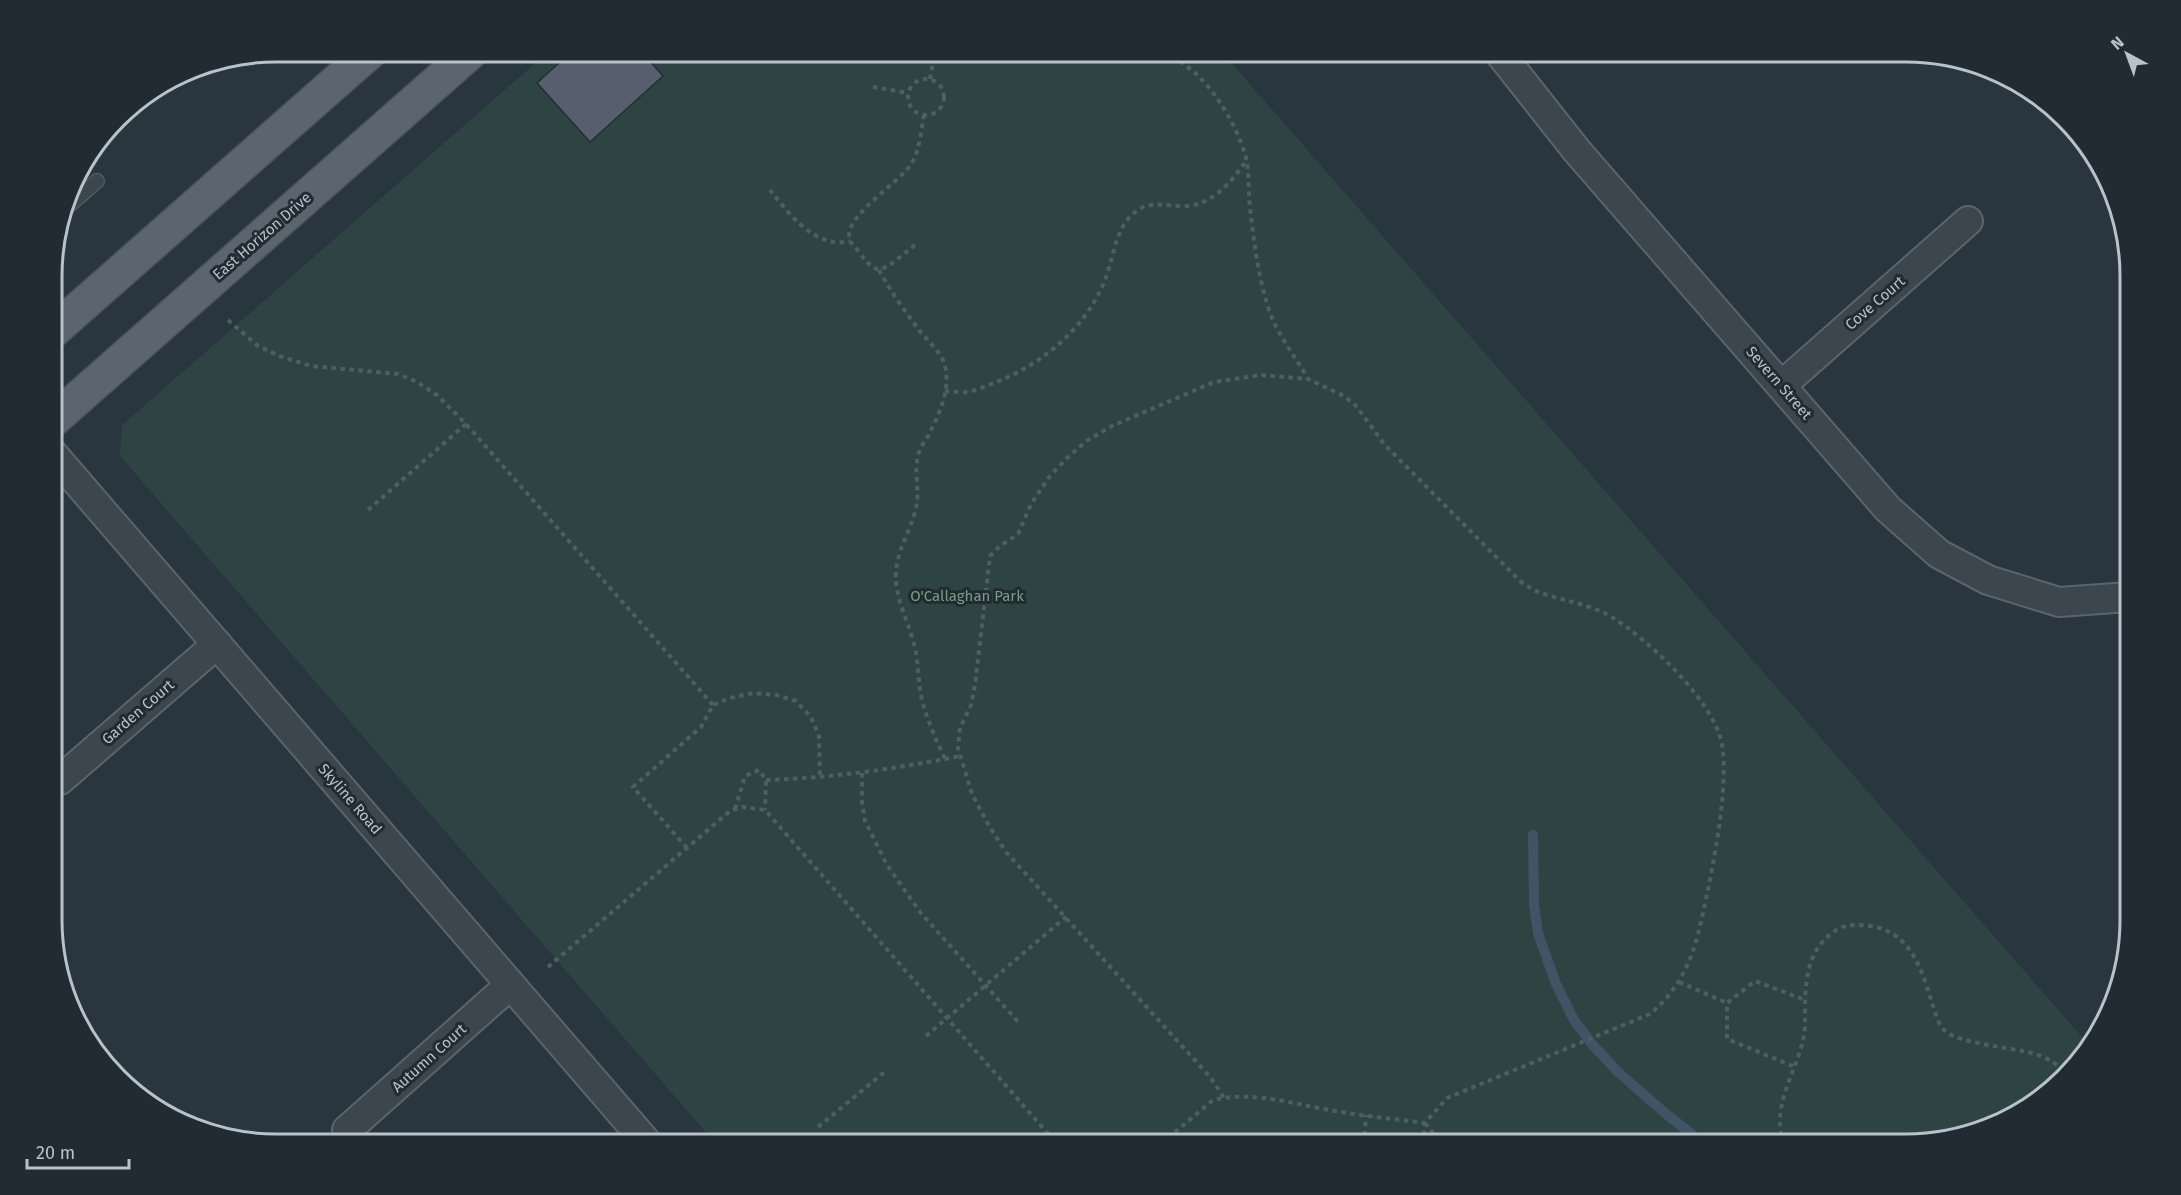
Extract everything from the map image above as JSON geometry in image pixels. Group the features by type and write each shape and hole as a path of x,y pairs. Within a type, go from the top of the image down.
{"main road":[{"path":"62,323 359,62"},
{"name":"East Horizon Drive","path":"62,412 460,62"}],"street":[{"name":"Severn Street","path":"1508,62 1576,151 1888,509 1939,554 1988,580 2059,602 2120,598"},
{"name":"Cove Court","path":"1782,385 1968,221"},
{"name":"Skyline Road","path":"62,465 639,1134"},
{"name":"Garden Court","path":"62,778 217,644"},
{"name":"Autumn Court","path":"347,1130 510,985"}],"lane":[{"path":"76,199 97,181"}],"path":[{"path":"930,79 933,62"},
{"path":"1180,62 1201,78 1220,104 1239,139 1249,175 1250,207 1260,276 1268,307 1277,332 1308,379"},
{"path":"923,79 930,79 941,86 944,95 943,103 936,112 924,115 916,112 910,104 908,93 914,84 923,79"},
{"path":"873,87 908,93"},
{"path":"915,245 890,265 879,270 870,267 850,241 849,231 853,221 912,164 920,142 924,115"},
{"path":"945,391 967,392 1013,375 1054,349 1079,324 1095,300 1105,279 1121,231 1128,219 1138,210 1150,204 1192,206 1204,202 1224,189 1246,161"},
{"path":"770,190 798,223 813,233 829,241 850,241"},
{"path":"879,270 887,285 940,354 946,369 945,391 935,421 918,456 918,500 915,516 901,546 896,571 897,592 901,610 914,642 920,690 926,714 945,759"},
{"path":"228,320 258,346 282,357 311,366 398,374 417,382 437,395 466,424 713,705"},
{"path":"1224,1098 1211,1078 1006,852 972,794 958,748 960,728 971,705 975,685 990,556 999,546 1018,534 1031,504 1050,477 1088,440 1112,426 1214,382 1261,375 1308,379 1344,396 1356,406 1385,445 1521,582 1539,593 1571,601 1609,616 1645,642 1671,666 1714,722 1722,745 1723,783 1719,821 1710,878 1694,952 1679,982 1666,1000 1650,1014 1448,1098 1425,1123 1424,1134"},
{"path":"368,510 466,424"},
{"path":"687,849 633,787 701,727 713,705 730,698 753,693 776,694 796,701 811,717 819,736 820,778"},
{"path":"766,780 820,778 898,769 960,756"},
{"path":"735,809 745,776 759,770 766,780 765,810"},
{"path":"862,773 862,802 865,821 887,865 920,912 1020,1024"},
{"path":"548,967 730,811 742,807 765,810 1048,1134"},
{"path":"926,1036 1066,917"},
{"path":"1782,1134 1779,1114 1783,1093 1801,1047 1805,1025 1807,977 1814,953 1823,940 1838,929 1856,924 1877,927 1897,935 1912,950 1944,1031 1970,1040 2034,1054 2052,1061 2060,1067"},
{"path":"1727,1003 1755,981 1805,1000"},
{"path":"1679,982 1727,1003"},
{"path":"1727,1003 1727,1039 1793,1066"},
{"path":"818,1127 886,1070"},
{"path":"1173,1134 1213,1100 1231,1096 1263,1097 1342,1113 1425,1123 1434,1134"},
{"path":"1365,1134 1366,1115"}],"green space":[{"name":"O'Callaghan Park","path":"536,62 1231,62 2083,1038 2057,1071 2012,1105 1961,1126 1933,1132 1905,1134 707,1134 120,456 122,425"}],"building":[{"path":"560,62 651,62 663,76 590,142 537,83"}],"waterway":[{"path":"1533,835 1534,905 1538,933 1556,984 1574,1020 1618,1072 1691,1134"}]}
